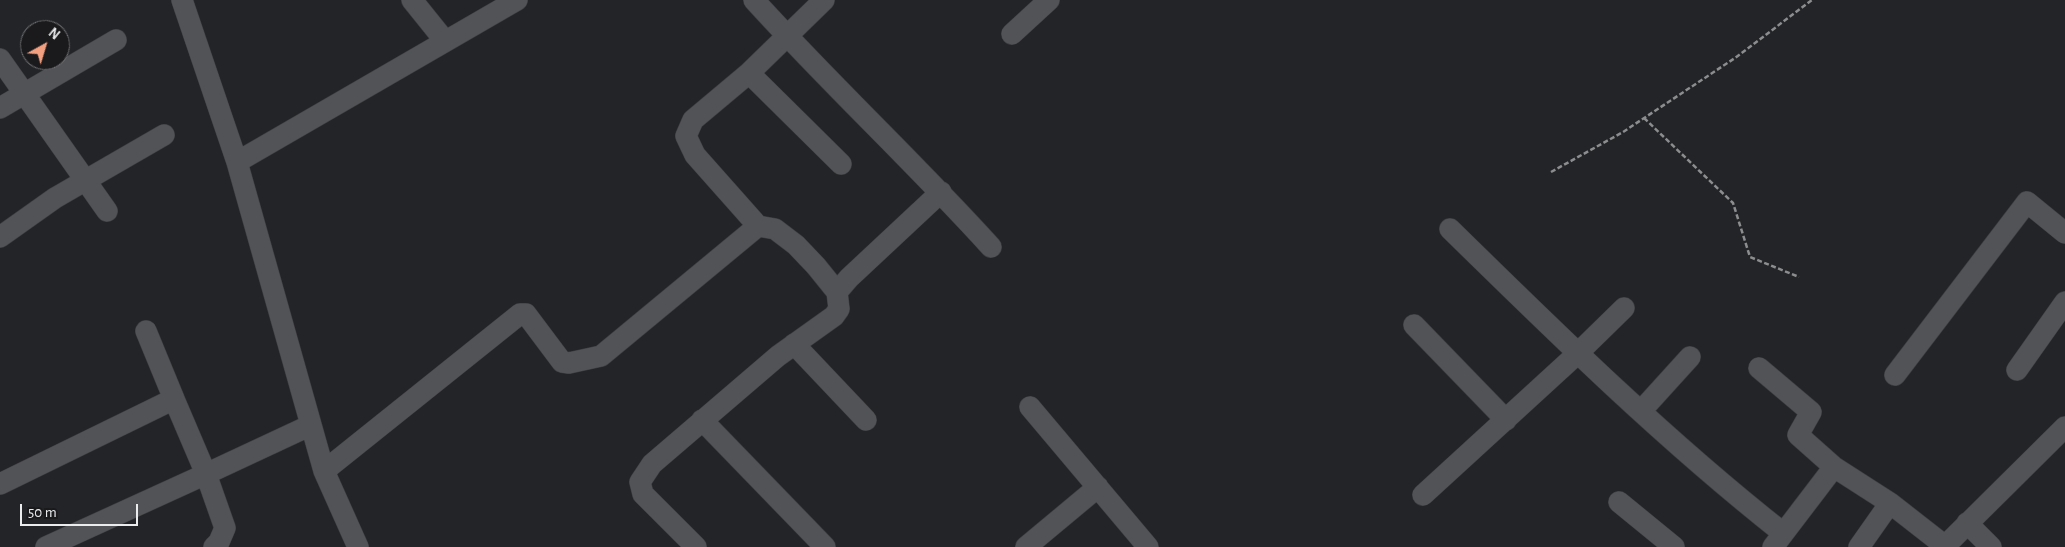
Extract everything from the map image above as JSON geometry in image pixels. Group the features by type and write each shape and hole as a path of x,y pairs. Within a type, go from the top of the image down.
{"street":[{"path":"182,0 237,162 324,471 358,547"},
{"path":"412,0 445,42"},
{"path":"237,162 517,0"},
{"path":"754,0 941,192 991,247"},
{"path":"696,547 643,494 640,482 652,464 702,420 778,356 834,316 839,309 837,292 816,266 796,245 776,229 758,226 696,155 686,136 693,120 749,73 824,0"},
{"path":"1012,34 1049,0"},
{"path":"0,108 116,40"},
{"path":"0,59 84,181 107,211"},
{"path":"749,73 842,164"},
{"path":"0,237 55,198 164,135"},
{"path":"837,292 871,256 941,192"},
{"path":"1895,375 2027,202 2065,232"},
{"path":"324,471 520,314 526,314 562,362 569,363 601,356 758,226"},
{"path":"1450,229 1577,354 1732,492 1778,540 1834,467"},
{"path":"2017,370 2065,302"},
{"path":"1423,494 1506,420 1624,308"},
{"path":"1414,325 1506,420"},
{"path":"146,330 206,474 225,528 219,542 214,547"},
{"path":"794,344 866,420"},
{"path":"1641,412 1690,356"},
{"path":"1759,368 1810,411 1798,435 1834,467 1890,504 1945,547 1967,522 2065,427"},
{"path":"0,484 174,399"},
{"path":"1030,407 1148,547"},
{"path":"702,420 824,547"},
{"path":"46,547 311,425"},
{"path":"1026,547 1098,487"},
{"path":"1619,502 1674,547"},
{"path":"1858,547 1890,504"},
{"path":"1967,522 1991,547"}],"path":[{"path":"1551,172 1623,132 1735,58 1812,0"},
{"path":"1644,118 1733,203 1750,257 1799,277"}]}
